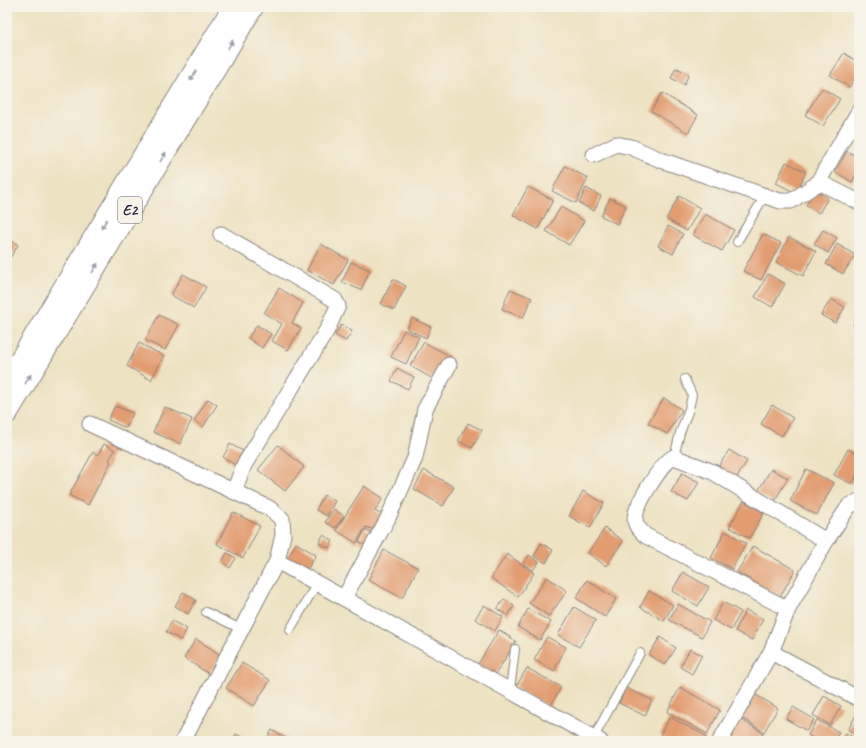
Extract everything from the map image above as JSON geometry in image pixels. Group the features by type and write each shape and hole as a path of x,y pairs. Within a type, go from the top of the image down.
{"highway":[{"name":"E2","path":"7,383 234,7"},
{"name":"E2","path":"7,412 252,7"}],"street":[{"path":"594,155 616,144 630,146 661,160 764,197 780,201 791,201 814,186 859,111"},
{"path":"814,186 825,185 859,202"},
{"path":"221,234 335,300 338,306 327,330 244,465 234,491"},
{"path":"344,598 387,520 403,486 418,449 425,409 449,365"},
{"path":"90,424 270,508 282,519 284,536 277,561 183,741"},
{"path":"788,609 646,536 637,527 635,518 645,492 667,460 674,457 713,472 826,541"},
{"path":"720,741 771,652 788,609 826,541 849,506 859,501"},
{"path":"277,561 597,739"},
{"path":"771,652 859,700"}],"lane":[{"path":"737,242 764,197"},
{"path":"674,457 680,433 690,409 692,395 685,378"},
{"path":"290,630 317,583"},
{"path":"206,612 241,629"},
{"path":"510,690 515,649"},
{"path":"597,739 640,653"}],"building":[{"path":"844,53 859,63 859,72 849,87 830,75"},
{"path":"676,68 689,74 684,85 671,78"},
{"path":"822,88 840,99 823,126 805,115"},
{"path":"662,93 698,115 688,133 651,111"},
{"path":"847,151 859,158 859,169 852,182 835,172"},
{"path":"786,162 806,172 796,193 776,183"},
{"path":"565,166 588,178 576,203 552,191"},
{"path":"528,187 553,200 538,229 513,215"},
{"path":"586,188 601,196 594,211 579,203"},
{"path":"815,190 828,198 819,213 806,205"},
{"path":"679,196 700,208 687,231 666,219"},
{"path":"610,198 626,206 617,224 601,216"},
{"path":"561,207 584,221 569,245 546,231"},
{"path":"705,214 734,230 722,251 693,235"},
{"path":"668,226 683,234 673,254 658,246"},
{"path":"823,230 837,238 828,253 814,244"},
{"path":"763,234 781,243 761,280 743,271"},
{"path":"789,237 816,251 803,276 776,262"},
{"path":"7,238 18,245 7,263"},
{"path":"321,244 348,260 334,285 307,270"},
{"path":"837,244 855,255 843,274 826,264"},
{"path":"351,262 370,270 361,290 342,282"},
{"path":"183,274 206,287 194,308 171,295"},
{"path":"768,274 785,284 772,307 755,297"},
{"path":"393,279 406,286 394,310 381,304"},
{"path":"279,288 303,303 292,323 301,328 288,350 272,341 282,324 264,313"},
{"path":"510,289 532,298 523,318 502,309"},
{"path":"831,299 845,307 835,323 821,315"},
{"path":"859,313 859,328 853,325"},
{"path":"159,315 179,325 165,350 145,340"},
{"path":"412,318 431,327 426,338 407,329"},
{"path":"257,325 271,334 262,348 248,338"},
{"path":"341,325 352,331 346,341 335,335"},
{"path":"404,330 419,337 406,364 391,357"},
{"path":"424,342 450,356 437,381 410,366"},
{"path":"139,343 164,356 151,380 127,366"},
{"path":"397,368 414,377 408,389 391,381"},
{"path":"664,398 682,410 667,434 648,423"},
{"path":"208,399 217,405 203,427 194,421"},
{"path":"772,405 793,418 782,436 761,424"},
{"path":"115,406 133,413 126,428 108,420"},
{"path":"165,407 192,419 180,444 153,432"},
{"path":"468,423 482,430 472,448 458,441"},
{"path":"104,444 115,450 109,460 111,462 88,505 69,495 93,452 98,455"},
{"path":"230,444 243,451 235,465 223,457"},
{"path":"278,445 304,467 285,491 258,470"},
{"path":"848,449 859,455 859,470 852,484 834,475"},
{"path":"729,450 747,461 735,480 717,469"},
{"path":"771,469 788,478 774,502 757,493"},
{"path":"806,469 834,483 817,515 790,501"},
{"path":"424,470 454,487 443,506 414,489"},
{"path":"682,473 699,482 688,501 671,492"},
{"path":"364,486 383,498 375,511 385,517 377,531 366,527 356,543 336,530"},
{"path":"583,491 604,503 590,528 569,516"},
{"path":"324,495 335,501 327,516 316,510"},
{"path":"744,501 764,513 749,538 729,527"},
{"path":"334,509 344,516 335,528 325,522"},
{"path":"233,512 260,526 243,558 217,544"},
{"path":"605,528 623,541 606,566 588,553"},
{"path":"365,529 376,535 370,548 359,542"},
{"path":"725,531 746,543 732,569 711,558"},
{"path":"323,535 333,541 329,548 319,543"},
{"path":"296,543 316,555 307,570 287,559"},
{"path":"541,543 553,550 546,563 534,556"},
{"path":"753,546 795,570 780,597 737,572"},
{"path":"384,550 418,568 402,598 368,580"},
{"path":"227,553 236,558 230,568 222,562"},
{"path":"507,554 534,573 518,597 491,578"},
{"path":"529,555 539,562 533,570 523,564"},
{"path":"683,572 709,587 698,606 672,591"},
{"path":"547,577 567,591 549,616 529,603"},
{"path":"587,580 616,599 605,617 576,598"},
{"path":"649,591 673,605 664,621 640,607"},
{"path":"183,592 196,600 188,614 175,606"},
{"path":"504,599 514,606 508,616 497,609"},
{"path":"723,602 741,612 731,630 713,620"},
{"path":"678,604 710,622 702,637 669,620"},
{"path":"484,605 503,617 495,631 475,619"},
{"path":"574,607 596,620 579,647 558,635"},
{"path":"528,609 551,622 540,640 518,627"},
{"path":"746,610 763,619 752,640 735,631"},
{"path":"172,621 187,629 181,640 166,632"},
{"path":"499,630 516,641 495,675 478,664"},
{"path":"547,637 566,647 554,671 534,660"},
{"path":"660,637 676,648 665,665 649,655"},
{"path":"196,639 221,655 209,674 184,658"},
{"path":"690,649 702,655 692,674 680,667"},
{"path":"242,663 270,680 254,706 226,688"},
{"path":"527,668 561,687 550,707 516,687"},
{"path":"680,687 720,710 707,734 667,712"},
{"path":"626,688 652,700 645,716 619,703"},
{"path":"756,695 778,708 764,732 742,718"},
{"path":"824,696 841,706 830,725 813,715"},
{"path":"793,707 814,719 807,731 786,719"},
{"path":"856,715 859,716 859,736 848,730"},
{"path":"670,717 706,736 704,741 671,741 660,735"},
{"path":"737,717 763,733 758,741 727,741"},
{"path":"817,720 839,732 834,741 819,741 808,735"},
{"path":"272,730 289,740 266,741"},
{"path":"846,733 859,741 841,741"},
{"path":"236,734 249,741 232,741"},
{"path":"764,736 772,741 761,741"}]}
